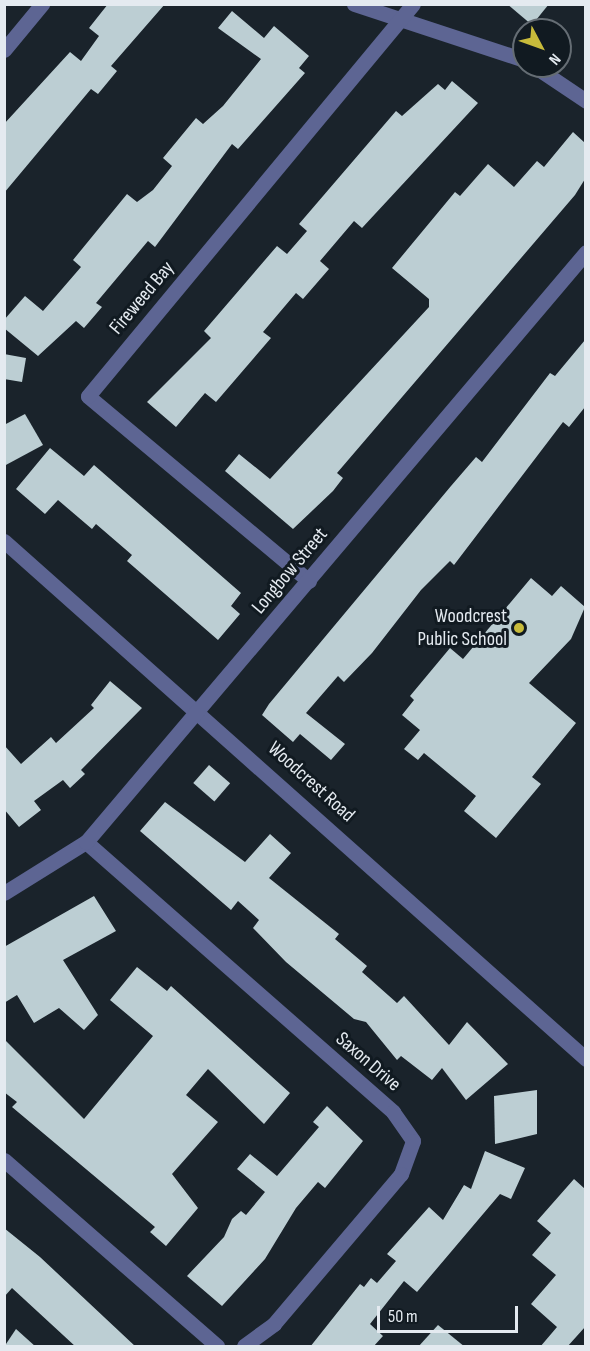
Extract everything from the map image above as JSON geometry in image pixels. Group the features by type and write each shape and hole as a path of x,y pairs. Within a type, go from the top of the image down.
{"street":[{"path":"4,50 42,4"},
{"path":"354,4 512,56"},
{"name":"Fireweed Bay","path":"309,581 88,396 413,4"},
{"path":"552,78 585,100"},
{"name":"Longbow Street","path":"4,893 86,842 585,252"},
{"name":"Woodcrest Road","path":"4,541 199,710 585,1059"},
{"name":"Saxon Drive","path":"86,842 393,1112 413,1141 401,1174 274,1324 244,1347"},
{"path":"4,1160 217,1347"}],"building":[{"path":"108,4 165,4 111,66 117,71 98,94 91,89 4,193 4,124 70,52 81,61 99,36 89,28"},
{"path":"507,4 549,4 538,18 524,18"},
{"path":"232,11 264,38 274,26 309,56 299,68 305,73 238,149 232,144 155,247 148,241 96,303 102,307 84,328 76,321 38,356 4,328 4,320 25,296 43,311 81,267 73,260 127,194 137,202 153,190 172,166 163,158 196,118 203,124 223,106 261,59 218,28"},
{"path":"452,81 478,103 362,228 354,221 320,261 329,269 303,299 296,293 263,332 271,338 216,402 205,393 176,427 147,402 211,338 204,331 277,246 287,254 307,231 299,224 396,111 402,116 438,84 445,90"},
{"path":"573,132 585,143 585,179 575,195 337,473 343,478 333,491 293,529 225,471 239,454 270,479 429,307 429,299 392,268 455,192 460,196 488,164 514,187 537,161 544,167"},
{"path":"585,340 585,407 569,427 563,422 454,565 450,561 421,590 372,653 344,682 338,676 306,713 345,744 331,760 300,734 293,742 262,715 269,704 476,457 482,462 550,373 555,376"},
{"path":"4,354 26,358 22,382 4,379"},
{"path":"25,414 43,445 4,466 4,425"},
{"path":"50,448 84,476 94,465 241,593 231,606 240,614 218,640 127,561 132,555 96,524 92,529 58,500 45,514 16,489"},
{"path":"531,578 552,596 561,586 585,607 571,639 529,683 576,723 532,777 541,784 496,838 464,811 476,796 424,753 418,760 404,749 420,730 402,715 414,700 410,696 450,648 463,659"},
{"path":"110,681 142,708 81,770 85,774 70,788 63,780 34,801 41,810 19,827 4,809 4,745 21,764 51,737 56,743 94,708 91,705"},
{"path":"209,765 230,783 214,801 193,783"},
{"path":"165,802 245,862 270,834 291,853 269,878 339,934 335,939 367,966 362,972 397,1003 404,996 449,1045 467,1022 508,1064 466,1100 442,1068 432,1080 401,1056 397,1060 366,1022 354,1019 286,962 253,928 259,920 238,901 231,910 140,831"},
{"path":"94,896 116,931 63,960 98,1015 84,1030 59,1008 34,1023 17,995 4,1003 4,947"},
{"path":"137,967 167,991 171,986 290,1093 264,1124 208,1069 186,1095 218,1122 172,1174 198,1208 166,1246 150,1232 155,1227 12,1107 17,1102 4,1092 4,1039 84,1119 153,1036 110,1000"},
{"path":"537,1090 537,1134 495,1144 494,1096"},
{"path":"327,1106 363,1141 325,1188 318,1182 296,1208 265,1259 222,1306 187,1276 224,1237 232,1219 241,1211 246,1215 265,1192 237,1169 250,1154 277,1176 319,1127 313,1122"},
{"path":"485,1151 525,1168 511,1199 500,1194 417,1292 404,1281 370,1324 383,1336 373,1347 310,1347 360,1284 364,1287 371,1278 377,1283 396,1261 387,1254 429,1207 443,1220 464,1185 471,1189"},
{"path":"574,1179 585,1189 585,1327 567,1347 540,1347 557,1327 531,1304 556,1275 532,1255 551,1233 537,1221"},
{"path":"4,1228 40,1257 136,1347 76,1347 12,1288 4,1297"},
{"path":"438,1325 465,1347 418,1347"},
{"path":"16,1329 36,1347 4,1347"}],"place":[{"name":"Woodcrest Public School","path":"519,628"}]}
